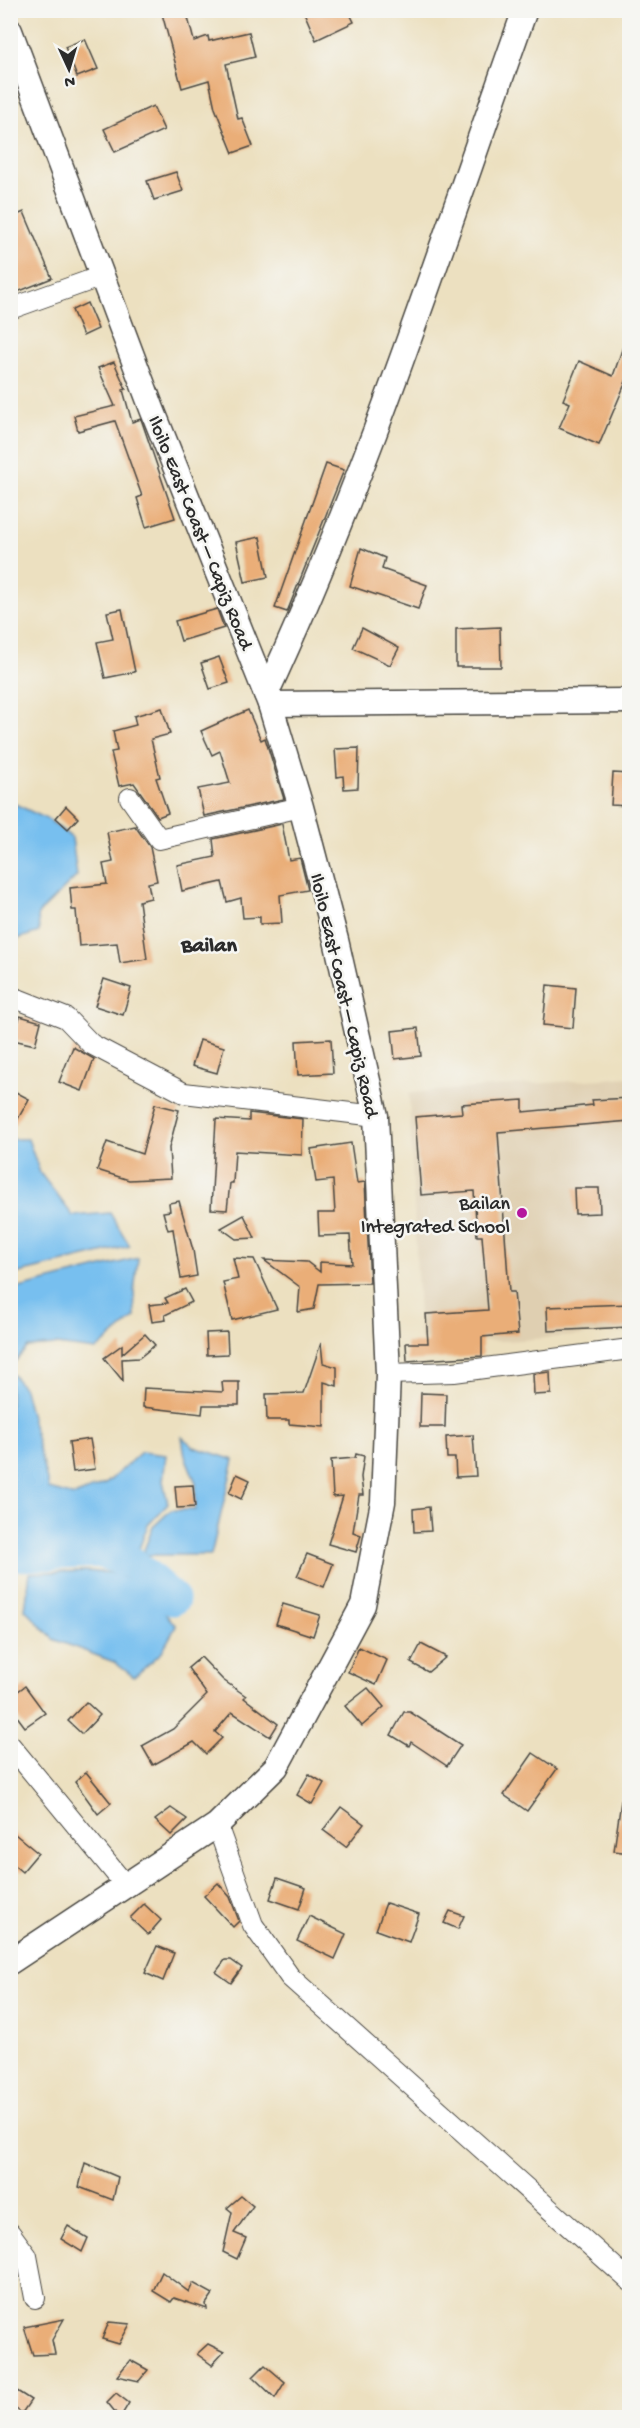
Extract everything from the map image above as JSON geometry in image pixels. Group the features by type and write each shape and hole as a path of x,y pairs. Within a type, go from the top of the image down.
{"main road":[{"path":"525,10 367,452 311,597 268,699 630,701"},
{"name":"Iloilo East Coast – Capiz Road","path":"10,31 102,276 268,699 301,807 336,940 376,1116 388,1374 383,1502 363,1605 276,1767 217,1825 10,1962"}],"street":[{"path":"10,309 102,276"},
{"path":"129,798 159,839 301,807"},
{"path":"10,996 66,1018 91,1044 184,1093 376,1116"},
{"path":"388,1374 454,1372 630,1349"},
{"path":"10,1745 126,1886"},
{"path":"217,1825 253,1925 290,1977 630,2281"},
{"path":"10,2233 27,2256 35,2298"}],"shaded area":[{"name":"Bailan Integrated School","path":"629,1077 629,1332 506,1341 420,1340 409,1093"}],"water":[{"path":"15,804 49,820 72,838 77,876 38,914 39,932 11,941 10,807"},
{"path":"11,1139 28,1139 40,1173 73,1216 110,1213 130,1246 11,1275"},
{"path":"138,1258 134,1292 135,1317 96,1350 56,1345 28,1347 11,1366 11,1290"},
{"path":"13,1375 24,1389 49,1489 74,1496 107,1483 141,1452 166,1455 163,1481 168,1504 148,1525 139,1549 90,1538 20,1543 11,1536 10,1376"},
{"path":"182,1437 194,1447 234,1460 211,1555 146,1555 144,1550 153,1527 171,1510 195,1510 196,1483 185,1456"},
{"path":"85,1571 117,1573 147,1591 176,1626 161,1653 134,1677 114,1662 53,1639 25,1609 30,1573"}],"building":[{"path":"161,10 186,10 194,41 208,36 209,41 249,32 255,57 226,64 238,119 242,118 253,146 233,153 215,108 209,80 182,88"},
{"path":"303,10 348,10 354,22 316,40"},
{"path":"85,39 98,69 77,77 65,47"},
{"path":"153,106 164,130 115,152 104,129"},
{"path":"176,172 183,191 154,200 147,181"},
{"path":"24,212 52,278 10,295 10,263 15,261 10,248 16,246 10,233 10,218"},
{"path":"87,303 98,329 83,336 72,310"},
{"path":"627,335 630,336 630,372 599,445 559,428 570,403 563,400 579,361 613,376"},
{"path":"114,362 126,389 123,390 132,422 141,419 175,518 146,527 137,498 142,496 115,421 78,431 74,416 115,406 98,368"},
{"path":"326,464 344,470 287,612 275,608"},
{"path":"260,537 268,577 245,582 236,542"},
{"path":"361,548 385,558 382,569 427,585 418,609 350,586"},
{"path":"122,609 135,672 105,678 97,642 113,639 107,612"},
{"path":"217,609 224,628 181,641 175,621"},
{"path":"500,627 501,667 456,667 456,629"},
{"path":"362,628 399,648 390,665 353,648"},
{"path":"219,657 229,683 210,689 201,663"},
{"path":"162,708 170,734 151,739 160,777 156,778 168,813 158,817 134,783 119,786 111,752 117,751 113,731 136,725 134,716"},
{"path":"248,710 261,740 265,738 284,799 204,816 198,789 230,783 220,751 212,755 201,731"},
{"path":"359,748 358,788 344,789 343,776 337,777 335,749"},
{"path":"613,773 630,774 630,806 611,805"},
{"path":"66,806 78,818 68,829 56,818"},
{"path":"282,824 289,860 300,858 308,890 280,895 282,923 260,924 260,917 243,918 241,898 227,902 222,882 182,891 177,865 215,857 213,839"},
{"path":"135,826 150,847 157,881 148,883 151,898 139,901 147,959 120,963 117,943 79,946 76,910 72,910 70,888 107,884 103,864 113,862 107,832"},
{"path":"104,979 131,988 123,1015 95,1006"},
{"path":"547,985 576,988 573,1028 543,1025"},
{"path":"20,1016 41,1022 35,1045 13,1040"},
{"path":"418,1028 421,1056 395,1059 392,1031"},
{"path":"331,1039 333,1073 298,1075 296,1041"},
{"path":"200,1040 224,1047 217,1073 192,1066"},
{"path":"73,1047 94,1059 82,1091 59,1082"},
{"path":"10,1089 29,1099 10,1133"},
{"path":"630,1098 630,1121 498,1132 509,1292 514,1292 518,1334 482,1337 482,1356 407,1361 406,1343 428,1343 426,1314 488,1310 482,1236 477,1236 474,1191 421,1195 415,1117 462,1113 461,1104 523,1100 523,1112 593,1105 592,1100"},
{"path":"155,1104 179,1110 169,1148 171,1178 129,1180 97,1170 107,1142 142,1154"},
{"path":"249,1113 303,1119 302,1155 235,1151 233,1183 230,1183 227,1210 211,1209 216,1119 249,1121"},
{"path":"351,1143 357,1183 365,1182 370,1283 319,1284 314,1309 298,1312 300,1287 264,1260 307,1262 320,1272 320,1262 352,1264 350,1235 319,1236 318,1213 335,1213 333,1180 316,1182 311,1149"},
{"path":"574,1188 599,1188 600,1213 575,1214"},
{"path":"179,1201 193,1250 197,1276 181,1279 173,1229 168,1230 163,1212 170,1211 169,1203"},
{"path":"244,1215 255,1238 236,1239 221,1228"},
{"path":"233,1258 254,1259 277,1309 232,1320 223,1282 238,1279"},
{"path":"185,1289 192,1302 165,1315 166,1320 152,1322 149,1305 168,1303 165,1298"},
{"path":"630,1304 630,1327 548,1331 547,1307"},
{"path":"227,1332 228,1354 207,1355 206,1333"},
{"path":"145,1334 155,1345 139,1358 122,1359 123,1381 104,1358 122,1345 122,1354"},
{"path":"321,1343 323,1363 337,1367 337,1386 324,1382 324,1427 289,1424 289,1420 267,1420 266,1394 304,1393"},
{"path":"550,1372 551,1394 534,1395 533,1374"},
{"path":"222,1382 239,1382 239,1405 203,1405 202,1414 143,1407 144,1388 223,1392"},
{"path":"421,1393 446,1394 445,1427 420,1427"},
{"path":"473,1435 476,1476 456,1477 455,1458 447,1458 446,1437"},
{"path":"90,1439 95,1469 73,1472 69,1442"},
{"path":"356,1454 364,1456 361,1477 363,1495 359,1495 353,1532 361,1535 356,1552 328,1544 343,1496 333,1497 331,1460 355,1458"},
{"path":"237,1474 250,1480 241,1499 229,1493"},
{"path":"193,1485 195,1507 177,1508 175,1486"},
{"path":"429,1507 431,1531 414,1532 413,1509"},
{"path":"307,1554 333,1564 324,1587 297,1576"},
{"path":"283,1604 320,1615 313,1636 276,1624"},
{"path":"421,1644 446,1657 428,1672 411,1663"},
{"path":"359,1647 387,1660 376,1685 348,1672"},
{"path":"201,1657 223,1680 246,1696 244,1698 278,1724 270,1737 232,1712 215,1732 222,1738 206,1754 194,1742 153,1765 142,1746 173,1729 207,1695 188,1668"},
{"path":"25,1686 45,1713 25,1727 10,1707 10,1697"},
{"path":"368,1688 384,1707 362,1726 345,1706"},
{"path":"86,1702 100,1715 82,1734 68,1721"},
{"path":"404,1712 410,1712 461,1745 447,1766 411,1742 409,1746 391,1735"},
{"path":"533,1753 557,1769 527,1811 504,1795"},
{"path":"86,1772 111,1803 98,1814 75,1782"},
{"path":"309,1774 324,1783 312,1804 297,1795"},
{"path":"621,1801 630,1802 630,1853 614,1851"},
{"path":"341,1807 364,1824 346,1847 323,1830"},
{"path":"171,1808 187,1819 171,1835 155,1820"},
{"path":"10,1830 38,1853 22,1872 10,1862"},
{"path":"277,1878 306,1888 299,1909 270,1899"},
{"path":"218,1883 230,1897 239,1921 233,1927 204,1896"},
{"path":"386,1903 419,1914 409,1942 376,1930"},
{"path":"144,1904 161,1920 148,1935 130,1918"},
{"path":"450,1911 464,1916 458,1929 444,1923"},
{"path":"309,1916 346,1934 335,1959 297,1941"},
{"path":"157,1946 174,1953 163,1981 145,1973"},
{"path":"225,1960 231,1960 242,1968 231,1983 216,1972"},
{"path":"85,2163 118,2177 113,2200 79,2187"},
{"path":"241,2196 253,2206 234,2233 246,2238 237,2259 223,2252 232,2212 227,2208"},
{"path":"68,2226 88,2238 82,2252 61,2239"},
{"path":"162,2272 189,2292 193,2283 213,2294 206,2304 207,2309 174,2298 171,2302 153,2291"},
{"path":"64,2319 52,2340 55,2354 33,2355 24,2327"},
{"path":"109,2322 130,2324 119,2344 102,2339"},
{"path":"208,2344 224,2352 212,2365 197,2354"},
{"path":"130,2360 148,2370 139,2381 117,2376"},
{"path":"265,2365 285,2382 275,2398 253,2377"},
{"path":"17,2391 31,2400 22,2413 10,2405"},
{"path":"116,2393 129,2403 120,2418 107,2402"}],"waterway":[{"path":"10,1550 21,1555 99,1551 132,1563 173,1599"}],"place":[{"name":"Bailan Integrated School","path":"522,1213"}],"district":[{"name":"Bailan","path":"209,943"}]}
